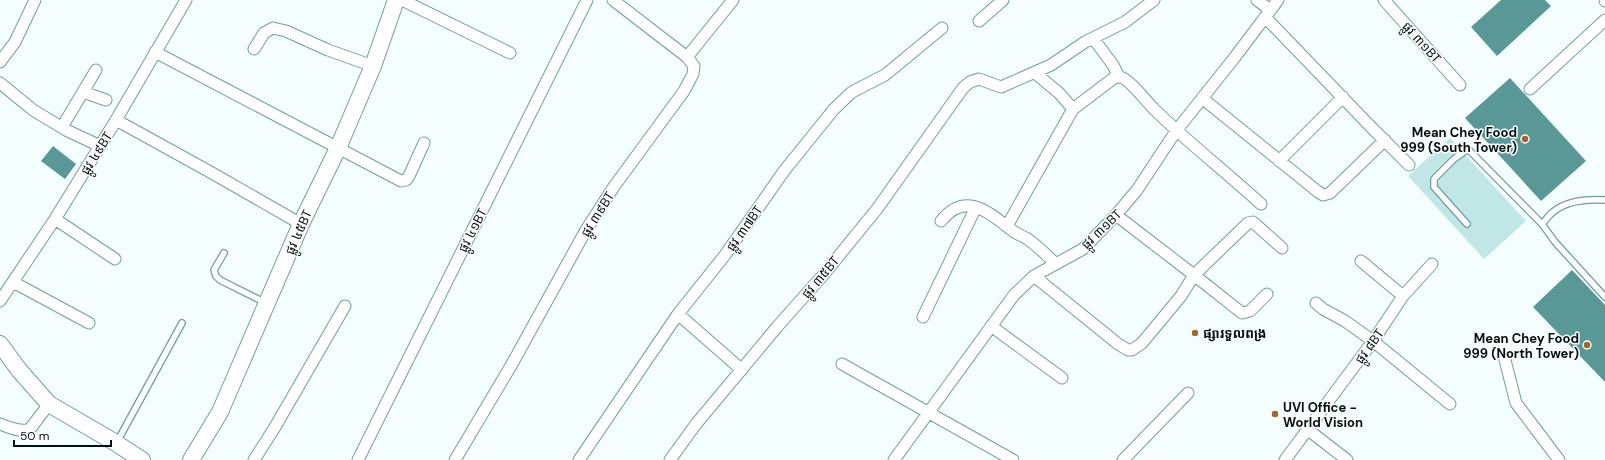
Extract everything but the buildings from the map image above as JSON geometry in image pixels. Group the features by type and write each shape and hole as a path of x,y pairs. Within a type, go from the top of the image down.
{"street":[{"path":"0,62 15,42 35,0"},
{"name":"ផ្លូវ ៤៩BT","path":"0,301 55,219 116,120 186,0"},
{"name":"ផ្លូវ ៤៥BT","path":"191,460 220,412 301,224 338,148 373,66 396,0"},
{"path":"402,0 510,53"},
{"name":"ផ្លូវ ៤១BT","path":"358,460 406,360 587,0"},
{"path":"612,0 687,57 733,0"},
{"path":"979,21 1003,0"},
{"path":"1073,109 1059,93 1035,73 1051,65 1085,42 1125,22 1154,0"},
{"path":"1257,0 1267,14 1342,97 1409,165"},
{"name":"ផ្លូវ ៣១BT","path":"899,458 928,412 1014,294 1034,276 1055,263 1083,249 1116,216 1137,190 1176,131 1249,40 1278,0"},
{"name":"ផ្លូវ ៣១BT","path":"1384,0 1460,85"},
{"path":"1530,89 1605,20"},
{"path":"254,49 264,33 273,28 286,31 328,50 373,66"},
{"name":"ផ្លូវ ៣៧BT","path":"579,460 678,314 725,255 784,171 834,109 852,92 885,75 942,28"},
{"path":"1094,38 1113,65 1119,77"},
{"path":"155,52 404,181 409,176 424,142"},
{"name":"ផ្លូវ ៣៩BT","path":"455,460 512,364 586,230 613,188 684,91 693,74 694,66 687,57"},
{"path":"62,127 96,70"},
{"name":"ផ្លូវ ៣៥BT","path":"670,460 696,424 824,274 877,209 963,88 970,82 979,79 1001,87 1035,73"},
{"path":"1007,226 1073,109 1114,78 1119,77 1124,78 1133,86 1176,131 1232,177 1261,204"},
{"path":"0,83 33,110 62,127 100,146"},
{"path":"83,92 106,100"},
{"path":"1279,161 1342,97"},
{"path":"1202,98 1317,192 1324,195 1330,193 1385,140"},
{"path":"116,120 301,224"},
{"path":"941,220 948,212 961,206 976,207 989,212 1032,242 1055,263"},
{"path":"923,316 976,207"},
{"path":"1116,216 1194,274 1242,313 1250,311 1267,294"},
{"path":"55,219 116,259"},
{"path":"1034,276 1070,303 1118,344 1128,350 1132,350 1142,343 1181,296 1194,274 1248,223 1254,222 1282,248"},
{"path":"1361,261 1403,296"},
{"name":"ផ្លូវ ៨BT","path":"1285,460 1373,341 1403,296 1432,264"},
{"path":"13,282 89,323"},
{"path":"1316,303 1373,341 1450,404"},
{"path":"254,460 275,427 345,306"},
{"path":"678,314 742,370"},
{"path":"990,326 1062,378"},
{"path":"0,344 19,370 49,404 142,460"},
{"path":"1505,360 1516,404 1559,460"},
{"path":"842,364 1013,460"},
{"path":"1123,460 1188,393"},
{"path":"0,424 20,430 30,429 49,404"},
{"path":"1307,430 1347,460"}],"lane":[{"path":"1467,224 1434,187 1434,179 1454,159 1468,149 1542,224 1605,298"},
{"path":"1542,224 1553,212 1566,204 1593,199 1605,200"},
{"path":"224,253 214,270 216,276 220,280 266,304"},
{"path":"116,443 182,323"}],"shaded area":[{"path":"1450,138 1526,221 1484,259 1408,176"}],"place":[{"name":"Mean Chey Food 999 (South Tower)","path":"1525,139"},
{"name":"ផ្សារទួលពង្រ","path":"1195,333"},
{"name":"Mean Chey Food 999 (North Tower)","path":"1587,345"},
{"name":"UVI Office - World Vision","path":"1275,414"}]}
